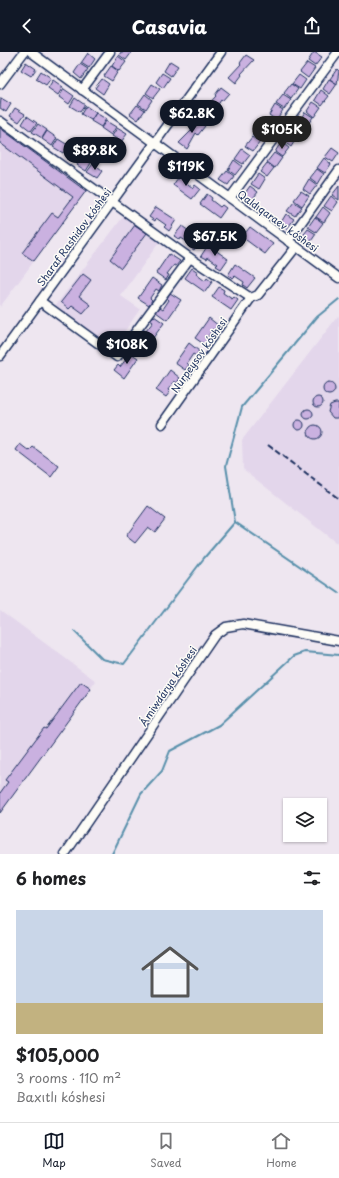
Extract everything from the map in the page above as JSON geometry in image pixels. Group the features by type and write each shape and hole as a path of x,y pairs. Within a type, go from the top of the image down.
{"street":[{"path":"0,84 24,52"},
{"name":"Qaldıqaraev kóshesi","path":"31,52 154,144 339,278"},
{"path":"82,90 110,52"},
{"name":"Sharaf Rashidov kóshesi","path":"0,356 221,52"},
{"path":"230,198 338,52"},
{"path":"0,121 190,258 251,298"},
{"path":"288,241 339,170"},
{"name":"Nurpeysov kóshesi","path":"162,424 251,298 258,295 296,247"},
{"path":"40,301 117,357 190,258"},
{"name":"Ámiwdárya kóshesi","path":"65,854 215,635 226,627 243,624 339,641"}],"shaded area":[{"path":"0,128 86,191 0,307"},
{"path":"123,217 129,217 160,241 121,296 140,309 113,348 55,306"},
{"path":"338,316 339,545 243,469 242,440"},
{"path":"0,610 96,681 0,813"}],"building":[{"path":"121,52 132,52 126,60 119,55"},
{"path":"314,52 322,57 315,66 308,61"},
{"path":"88,53 95,59 89,68 81,63"},
{"path":"246,55 254,60 241,74 242,75 236,83 229,77 241,64 240,63"},
{"path":"118,56 126,62 119,71 112,66"},
{"path":"170,61 178,66 171,76 164,71"},
{"path":"26,62 36,69 31,76 21,70"},
{"path":"307,63 315,68 308,78 300,72"},
{"path":"80,64 88,69 81,79 74,73"},
{"path":"111,66 118,71 112,81 104,76"},
{"path":"337,69 339,71 337,84 330,79"},
{"path":"41,71 51,78 46,85 36,79"},
{"path":"162,73 170,78 163,88 156,82"},
{"path":"299,75 306,80 300,89 292,84"},
{"path":"102,79 109,84 103,94 95,88"},
{"path":"329,79 337,84 330,94 323,89"},
{"path":"53,80 63,87 58,95 48,88"},
{"path":"152,84 160,89 153,98 146,93"},
{"path":"291,84 298,89 291,99 284,93"},
{"path":"221,87 229,93 222,101 221,100 211,115 204,109 216,96 215,95"},
{"path":"64,89 74,96 69,104 59,97"},
{"path":"321,90 329,96 322,105 315,100"},
{"path":"145,94 152,100 146,109 138,104"},
{"path":"283,95 291,100 284,109 276,104"},
{"path":"1,98 11,104 6,112 0,108"},
{"path":"75,98 85,105 80,112 70,106"},
{"path":"313,102 321,107 314,117 307,111"},
{"path":"137,105 145,110 138,120 130,114"},
{"path":"275,105 283,110 276,120 269,115"},
{"path":"86,106 96,113 91,120 81,114"},
{"path":"15,108 25,114 19,122 10,116"},
{"path":"305,112 313,117 306,127 299,121"},
{"path":"96,113 106,119 101,127 91,121"},
{"path":"27,116 37,123 31,131 22,124"},
{"path":"197,120 205,126 198,135 196,133 187,149 179,143 192,130 190,129"},
{"path":"106,121 116,127 111,135 101,128"},
{"path":"298,122 305,127 298,137 291,131"},
{"path":"38,124 47,130 42,138 32,132"},
{"path":"259,126 267,131 260,140 252,135"},
{"path":"0,128 86,191 34,261 22,253 52,213 58,217 73,197 0,143"},
{"path":"117,128 127,134 121,142 112,136"},
{"path":"47,131 57,138 52,146 42,139"},
{"path":"290,132 297,137 291,147 283,141"},
{"path":"252,137 260,142 253,151 245,146"},
{"path":"58,139 68,145 63,153 53,147"},
{"path":"281,142 289,148 282,157 275,152"},
{"path":"70,147 80,153 74,161 65,155"},
{"path":"332,148 339,153 333,162 325,157"},
{"path":"242,149 250,155 243,164 235,159"},
{"path":"274,153 282,158 275,168 267,162"},
{"path":"82,157 91,163 86,171 77,165"},
{"path":"324,158 331,164 325,173 317,168"},
{"path":"234,160 242,166 235,175 228,170"},
{"path":"267,163 274,168 267,177 260,172"},
{"path":"93,164 102,171 97,178 87,172"},
{"path":"317,169 324,174 318,184 310,178"},
{"path":"227,171 234,176 228,185 220,180"},
{"path":"258,174 265,179 259,189 251,184"},
{"path":"180,175 186,179 184,181 193,188 195,185 200,189 192,199 173,185"},
{"path":"309,179 317,185 310,194 303,189"},
{"path":"250,186 258,192 251,201 243,196"},
{"path":"339,186 339,200 332,195"},
{"path":"301,191 309,196 302,206 294,200"},
{"path":"207,194 212,198 211,200 220,207 222,205 226,208 219,218 200,204"},
{"path":"331,196 338,202 332,211 324,206"},
{"path":"294,202 302,207 295,216 287,211"},
{"path":"156,207 176,220 169,231 164,227 166,225 156,218 155,221 149,217"},
{"path":"323,207 330,213 324,222 316,217"},
{"path":"286,214 294,219 287,229 280,224"},
{"path":"315,217 323,223 316,232 308,227"},
{"path":"135,225 147,233 121,268 110,259"},
{"path":"182,226 201,240 194,250 189,247 191,244 174,236"},
{"path":"250,227 273,244 265,254 242,237"},
{"path":"308,229 316,234 309,244 301,238"},
{"path":"208,245 228,259 221,269 216,266 218,264 208,257 207,259 201,256"},
{"path":"169,254 180,261 176,266 174,265 167,274 169,275 166,280 156,273"},
{"path":"235,264 255,278 247,288 243,285 244,282 235,276 233,278 228,275"},
{"path":"192,268 198,272 196,274 205,281 207,278 212,282 205,292 185,278"},
{"path":"83,274 91,280 79,296 91,305 83,314 72,306 69,309 61,302"},
{"path":"152,278 162,285 159,291 156,289 150,298 152,300 149,305 138,298"},
{"path":"219,287 224,290 223,293 232,299 234,297 238,300 231,310 212,297"},
{"path":"170,293 181,300 167,320 156,312 160,307 163,309 169,300 167,298"},
{"path":"154,316 164,323 150,342 140,335 144,330 146,331 153,322 150,320"},
{"path":"209,318 219,326 216,330 213,329 207,338 209,340 205,345 195,338"},
{"path":"189,343 199,351 196,356 193,354 187,363 189,365 185,370 175,363"},
{"path":"128,351 138,358 124,378 114,370 118,365 120,367 127,358 125,356"},
{"path":"170,370 180,378 177,383 174,381 168,390 170,392 166,397 156,390"},
{"path":"329,383 333,385 335,389 333,393 329,395 325,393 323,389 325,385"},
{"path":"316,397 320,397 322,398 322,406 316,407 313,404 313,400"},
{"path":"339,403 338,418 333,418 328,412 330,405"},
{"path":"308,409 313,414 308,419 303,414"},
{"path":"299,420 304,425 299,430 294,425"},
{"path":"312,425 318,425 322,429 322,435 318,439 312,439 308,435 308,429"},
{"path":"20,444 29,451 33,447 59,466 51,477 16,450"},
{"path":"148,506 165,519 155,532 148,527 135,543 126,536"},
{"path":"81,682 91,689 0,813 0,793 8,782 5,780"}],"waterway":[{"path":"74,631 102,659 124,664 204,558 235,522 226,466 242,407 317,317 339,299"},
{"path":"235,522 339,593"},
{"path":"112,854 141,794 162,771 170,751 219,725 294,656 305,652 339,655"}],"railway":[{"path":"268,445 339,499"}]}
